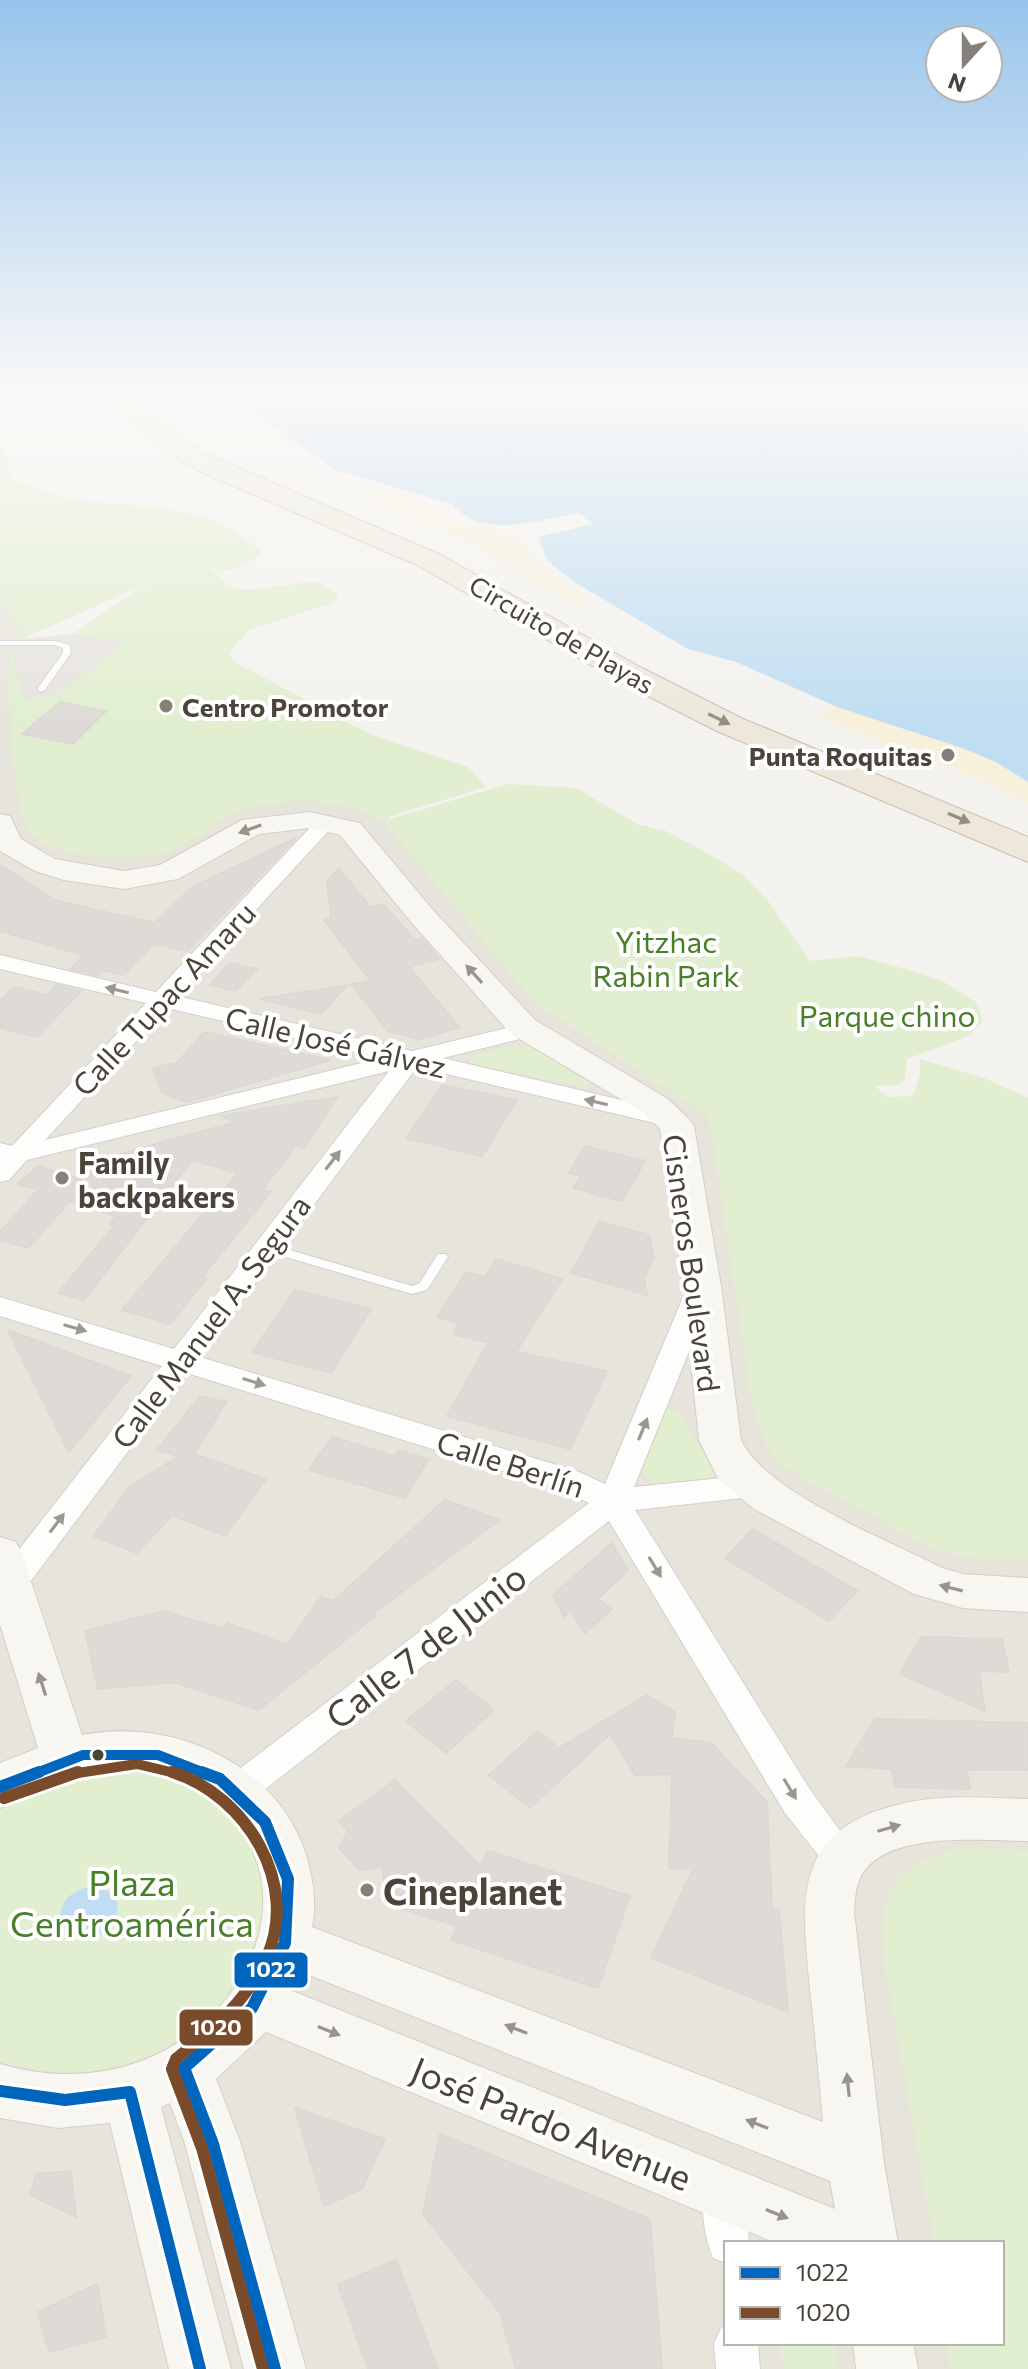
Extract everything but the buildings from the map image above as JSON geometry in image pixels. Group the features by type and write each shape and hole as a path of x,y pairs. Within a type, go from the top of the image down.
{"highway":[{"name":"Circuito de Playas","path":"296,504 429,560 631,675 730,725 975,825 1028,851"},
{"name":"Circuito de Playas","path":"340,504 471,559 698,687 797,731 944,787 1028,824"}],"street":[{"name":"Cisneros Boulevard","path":"0,822 9,844 35,861 74,874 124,880 168,873 252,826 281,821 326,822 350,829 422,916 528,1030 672,1119 679,1132 702,1286 720,1440 733,1468 751,1486 930,1582 963,1591 1028,1595"},
{"name":"Calle Tupac Amaru","path":"6,1160 326,822"},
{"name":"Calle José Gálvez","path":"0,962 672,1119"},
{"path":"6,1160 528,1030"},
{"name":"Calle Manuel A. Segura","path":"5,1569 180,1359 411,1059"},
{"name":"Calle 7 de Junio","path":"238,1790 613,1501 702,1286"},
{"name":"Calle Berlín","path":"0,1306 566,1479 613,1501 798,1802 842,1858"},
{"path":"613,1501 751,1486"},
{"path":"5,1569 66,1759"},
{"path":"0,1787 66,1759 97,1753 149,1753 197,1766 238,1790 263,1816 281,1847 289,1883 285,1941 273,1973 256,2002 217,2045 184,2068 130,2092 69,2101 26,2098 0,2091"},
{"path":"869,2241 856,2163 828,1912 831,1878 842,1858 878,1831 916,1822 1028,1820"},
{"path":"285,1941 856,2163"},
{"name":"José Pardo Avenue","path":"256,2002 726,2218 837,2241"},
{"path":"184,2068 213,2144 275,2369"},
{"path":"130,2092 200,2369"},
{"path":"736,2345 738,2369"},
{"path":"883,2345 887,2369"}],"lane":[{"path":"0,643 56,643 67,647 67,653 41,689"},
{"path":"266,1247 412,1290 423,1287 442,1257"}],"shaded area":[{"path":"0,586 24,606 27,687 245,802 322,793 383,812 698,1098 1028,1543 1028,1873 960,2241 724,2241 724,2345 973,2345 977,2369 0,2369"},
{"path":"73,634 119,641 121,647 53,696 22,699 10,640"}],"green space":[{"name":"Centro Promotor","path":"0,504 114,504 153,507 223,525 244,537 262,553 248,563 219,573 201,558 227,585 247,590 317,581 337,594 338,599 249,630 229,653 234,662 372,735 468,767 486,787 378,820 363,812 322,802 256,806 221,820 180,847 150,856 90,856 52,846 37,838 27,827 17,791 10,708 10,640 73,634 144,585 199,560 29,636 12,639 20,629 0,603"},
{"name":"Yitzhac Rabin Park","path":"508,784 576,788 637,824 666,831 720,860 743,875 768,901 810,961 858,956 944,982 976,1002 983,1021 969,1036 907,1059 905,1079 898,1085 875,1086 887,1097 913,1096 920,1074 920,1059 984,1078 1028,1098 1028,1560 977,1559 936,1550 805,1479 780,1463 767,1447 752,1403 709,1117 534,1002 383,821"},
{"path":"505,1047 538,1047 588,1081 588,1088 473,1064 471,1061 476,1055"},
{"path":"668,1409 682,1416 713,1468 714,1478 657,1486 643,1474 641,1465 662,1413"},
{"name":"Plaza Centroamérica","path":"79,1769 159,1771 180,1776 208,1792 239,1821 260,1860 266,1900 260,1938 242,1975 217,2008 184,2035 148,2056 108,2069 67,2073 0,2061 0,1804"},
{"path":"959,1847 1028,1850 1028,2369 951,2369 947,2345 1004,2345 1004,2241 934,2241 883,1955 882,1931 888,1896 895,1883 919,1863"},
{"path":"780,2345 835,2345 839,2369 783,2369"}],"sand":[{"path":"383,504 428,504 460,523 515,532 537,563 587,598 575,604 467,542"},
{"name":"Punta Roquitas","path":"837,707 996,762 1028,782 1028,803 971,776 815,715"}],"water":[{"path":"452,504 1028,504 1028,782 996,762 962,748 837,707 736,662 688,649 574,582 548,561 538,537 593,524 579,513 530,523 495,525 464,515"},
{"path":"91,1886 101,1887 115,1896 117,1915 101,1934 73,1937 61,1925 63,1904 77,1891"}],"transit line":[{"name":"1022","path":"0,1787 83,1755 158,1755 220,1779 265,1822 288,1879 285,1943 252,2008 184,2068 213,2144 275,2369"},
{"name":"1020","path":"4,1798 60,1777 98,1767 137,1764 157,1767 185,1776 233,1807 251,1829 264,1853 273,1880 276,1908 269,1953 237,2006 176,2059 172,2069 202,2148 263,2369"},
{"name":"1022","path":"0,2091 33,2098 65,2100 130,2092 200,2369"}],"place":[{"name":"Centro Promotor","path":"166,706"},
{"name":"Punta Roquitas","path":"948,755"},
{"name":"Family backpakers","path":"62,1178"},
{"name":"Cineplanet","path":"367,1890"}],"park label":[{"name":"Parque chino","path":"887,1014"}]}
